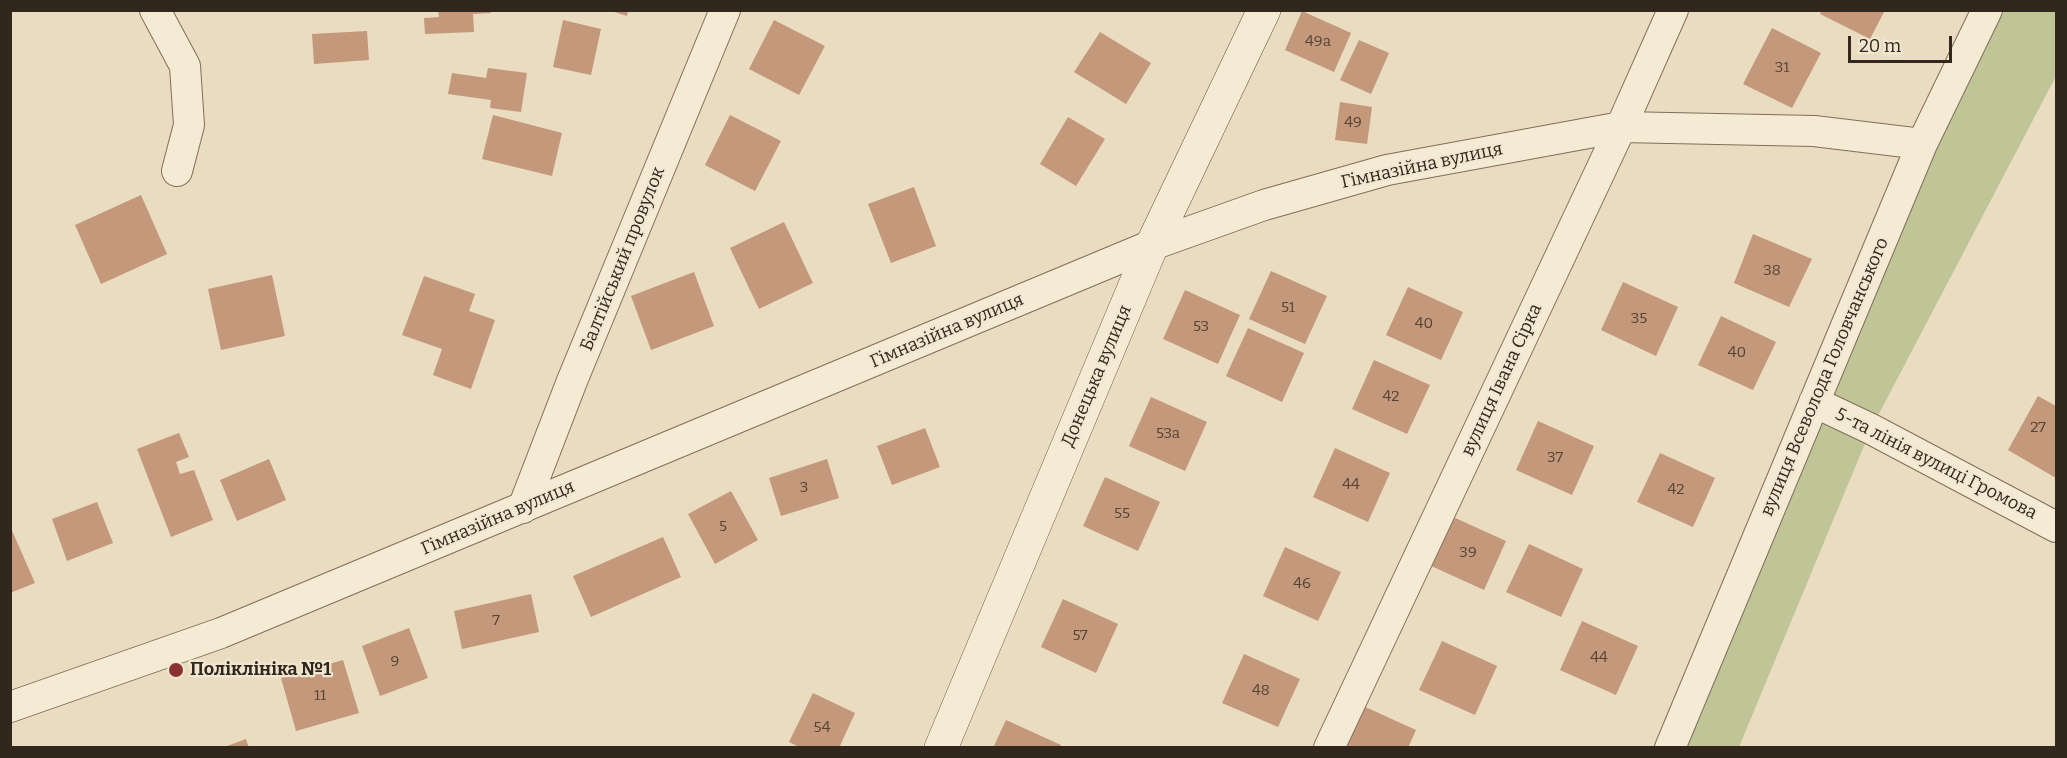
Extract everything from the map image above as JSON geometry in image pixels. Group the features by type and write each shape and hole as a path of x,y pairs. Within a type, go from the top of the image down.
{"street":[{"path":"155,10 185,66 189,125 177,171"},
{"name":"Балтійський провулок","path":"523,508 572,381 725,10"},
{"name":"Донецька вулиця","path":"941,747 1152,245 1264,10"},
{"name":"вулиця Івана Сірка","path":"1329,747 1621,128 1673,10"},
{"name":"вулиця Всеволода Головчанського","path":"1670,747 1922,144 1987,10"},
{"name":"Гімназійна вулиця","path":"10,706 221,633 1152,245 1264,205 1387,170 1621,128 1814,131 1922,144"},
{"name":"5-та лінія вулиці Громова","path":"1814,402 1871,429 2056,527"}],"green space":[{"path":"1987,11 2056,11 2056,76 1871,429 1739,747 1670,748"}],"building":[{"path":"438,10 490,10 491,13 473,14 474,32 425,34 424,18 439,17"},
{"path":"608,10 628,10 627,16"},
{"path":"1822,10 1885,10 1870,39 1820,14"},
{"path":"1302,11 1351,33 1334,72 1285,50"},
{"path":"563,20 601,29 591,75 553,67"},
{"path":"774,20 825,46 799,95 749,69"},
{"path":"1772,28 1821,53 1792,108 1743,84"},
{"path":"367,31 369,60 314,64 312,34"},
{"path":"1100,32 1151,63 1126,104 1074,72"},
{"path":"1359,40 1389,53 1371,94 1340,80"},
{"path":"488,68 527,73 521,112 490,108 491,100 448,94 452,73 486,78"},
{"path":"1340,102 1372,107 1367,144 1335,140"},
{"path":"493,115 562,133 552,176 482,159"},
{"path":"730,115 781,141 755,191 705,165"},
{"path":"1068,117 1105,139 1076,186 1040,164"},
{"path":"914,187 936,246 891,263 868,204"},
{"path":"141,195 167,254 101,284 75,225"},
{"path":"784,222 813,283 759,309 730,248"},
{"path":"1753,234 1812,259 1789,307 1734,283"},
{"path":"1271,271 1327,296 1305,344 1249,319"},
{"path":"694,272 714,326 651,350 631,296"},
{"path":"272,275 285,336 221,350 208,289"},
{"path":"424,276 475,294 469,311 495,320 471,389 433,375 442,349 402,335"},
{"path":"1623,282 1678,307 1656,356 1601,330"},
{"path":"1408,287 1463,312 1441,360 1386,335"},
{"path":"1185,290 1240,315 1218,364 1163,339"},
{"path":"1721,316 1776,342 1753,390 1698,365"},
{"path":"1248,328 1304,353 1282,402 1226,376"},
{"path":"1374,360 1430,385 1407,434 1352,409"},
{"path":"2038,396 2056,406 2056,478 2008,450"},
{"path":"1151,397 1207,422 1185,471 1129,446"},
{"path":"1538,421 1594,446 1572,495 1516,470"},
{"path":"925,428 940,467 892,485 877,446"},
{"path":"179,433 189,457 176,462 180,474 194,470 213,520 171,537 137,449"},
{"path":"1335,448 1390,473 1368,522 1313,497"},
{"path":"1660,453 1715,478 1693,527 1637,502"},
{"path":"269,459 286,500 237,521 220,480"},
{"path":"827,459 839,498 781,516 769,478"},
{"path":"1105,477 1160,502 1138,551 1083,526"},
{"path":"731,491 758,540 715,564 688,514"},
{"path":"97,502 113,543 67,561 52,519"},
{"path":"1451,516 1506,541 1484,590 1429,565"},
{"path":"10,526 35,583 10,593"},
{"path":"663,537 681,577 591,617 573,576"},
{"path":"1529,544 1583,569 1561,617 1506,592"},
{"path":"1285,547 1341,572 1318,621 1263,596"},
{"path":"531,594 539,632 462,649 454,611"},
{"path":"1063,599 1118,624 1096,673 1041,647"},
{"path":"1582,621 1638,646 1616,695 1560,670"},
{"path":"409,628 428,678 380,696 362,646"},
{"path":"1442,641 1497,666 1475,715 1419,690"},
{"path":"1244,654 1300,679 1278,727 1222,703"},
{"path":"343,660 359,713 296,731 281,678"},
{"path":"813,693 855,713 839,748 801,748 789,742"},
{"path":"1361,705 1416,730 1408,748 1341,748"},
{"path":"1006,720 1061,745 1060,748 993,748"},
{"path":"246,739 249,748 224,748 224,747"}],"place":[{"name":"Поліклініка №1","path":"176,670"}]}
